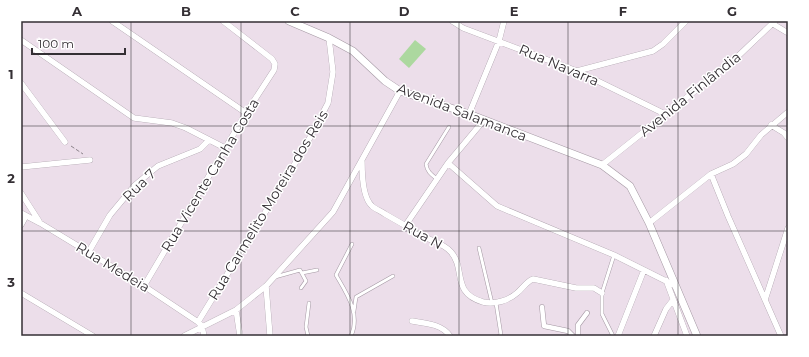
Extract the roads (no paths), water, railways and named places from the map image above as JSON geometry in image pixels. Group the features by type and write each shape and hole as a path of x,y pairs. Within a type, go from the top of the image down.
{"street":[{"path":"112,21 246,113"},
{"name":"Rua Vicente Canha Costa","path":"144,286 246,113 274,70 275,64 272,59 223,21"},
{"name":"Avenida Salamanca","path":"289,21 329,38 353,51 385,81 400,92 468,114 602,165 630,186 649,223 697,336"},
{"name":"Rua Navarra","path":"452,21 463,28 578,70 665,114"},
{"path":"468,114 499,41 504,21"},
{"path":"578,70 653,51 663,44 686,21"},
{"path":"774,23 788,33"},
{"name":"Avenida Finlândia","path":"602,165 735,59 774,23"},
{"name":"Rua Carmelito Moreira dos Reis","path":"200,324 305,147 328,103 333,72 329,38"},
{"path":"21,40 134,118 172,124 186,128 225,148"},
{"path":"21,83 65,142"},
{"path":"184,336 200,324 236,310 266,286 333,212 400,92"},
{"path":"649,223 711,174 733,164 746,154 771,125 788,112"},
{"path":"405,226 448,163 484,120"},
{"path":"771,125 784,133 788,138"},
{"name":"Rua 7","path":"88,253 110,215 135,185 158,166 200,149 209,140"},
{"path":"21,167 90,160"},
{"name":"Rua N","path":"362,161 363,185 371,205 450,251 457,260 460,281 464,289 472,297 484,302 494,303"},
{"path":"448,163 496,206 614,255 676,286"},
{"path":"711,174 781,336"},
{"path":"21,193 40,223"},
{"path":"21,225 24,214"},
{"name":"Rua Medeia","path":"24,214 144,286 200,324"},
{"path":"765,300 788,228"},
{"path":"618,336 644,270"},
{"path":"494,303 509,298 533,279 576,288 594,288 602,293"},
{"path":"666,280 687,336"},
{"path":"266,286 270,336"},
{"path":"21,293 93,336"},
{"path":"654,336 666,309 673,300"},
{"path":"542,307 544,326 568,331 573,336"},
{"path":"236,310 240,336"},
{"path":"578,336 578,326 587,313"},
{"path":"412,321 441,328 450,336"},
{"path":"200,324 204,336"}],"lane":[{"path":"438,179 430,174 426,164 450,127"},
{"path":"352,244 336,275 349,298 354,311"},
{"path":"479,248 494,303 501,335 499,336"},
{"path":"613,336 602,314 602,293 614,255"},
{"path":"273,278 300,270 306,281 301,288"},
{"path":"302,273 316,270"},
{"path":"351,336 355,325 354,311 356,297 393,276"},
{"path":"308,336 306,327 310,303"}]}
